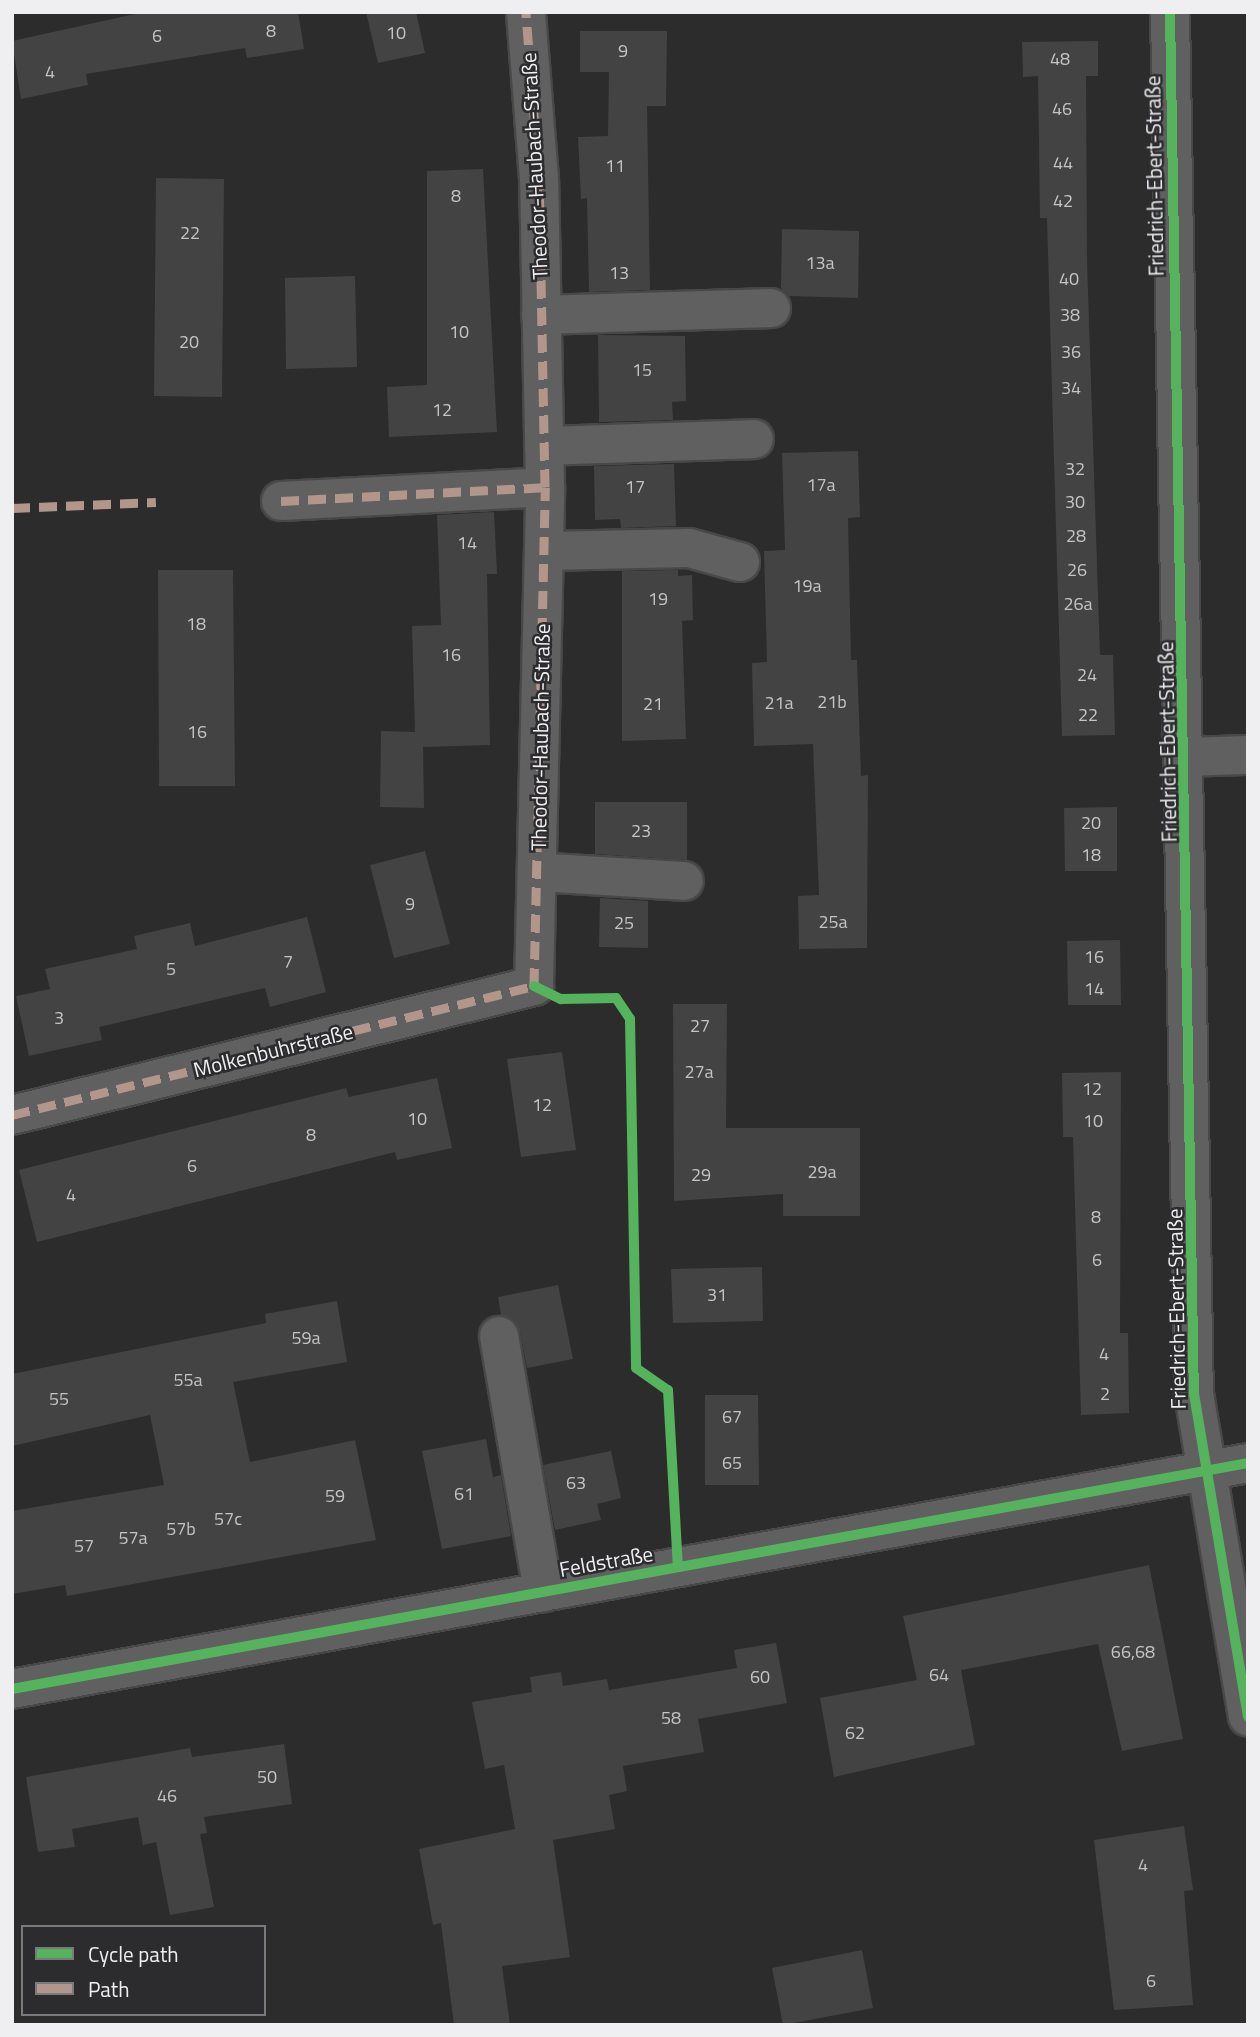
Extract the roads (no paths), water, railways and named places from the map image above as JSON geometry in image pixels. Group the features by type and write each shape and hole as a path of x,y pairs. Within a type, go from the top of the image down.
{"street":[{"name":"Theodor-Haubach-Straße","path":"526,12 541,315 545,487 534,986"},
{"name":"Friedrich-Ebert-Straße","path":"1170,12 1187,757 1194,1394 1204,1471 1248,1717"},
{"path":"541,315 771,308"},
{"path":"544,446 754,439"},
{"path":"281,501 545,487"},
{"path":"544,551 689,548 740,562"},
{"path":"1187,757 1248,755"},
{"path":"537,872 684,881"},
{"name":"Molkenbuhrstraße","path":"12,1115 534,986"},
{"path":"499,1336 543,1591"},
{"name":"Feldstraße","path":"12,1689 1248,1463"}]}
